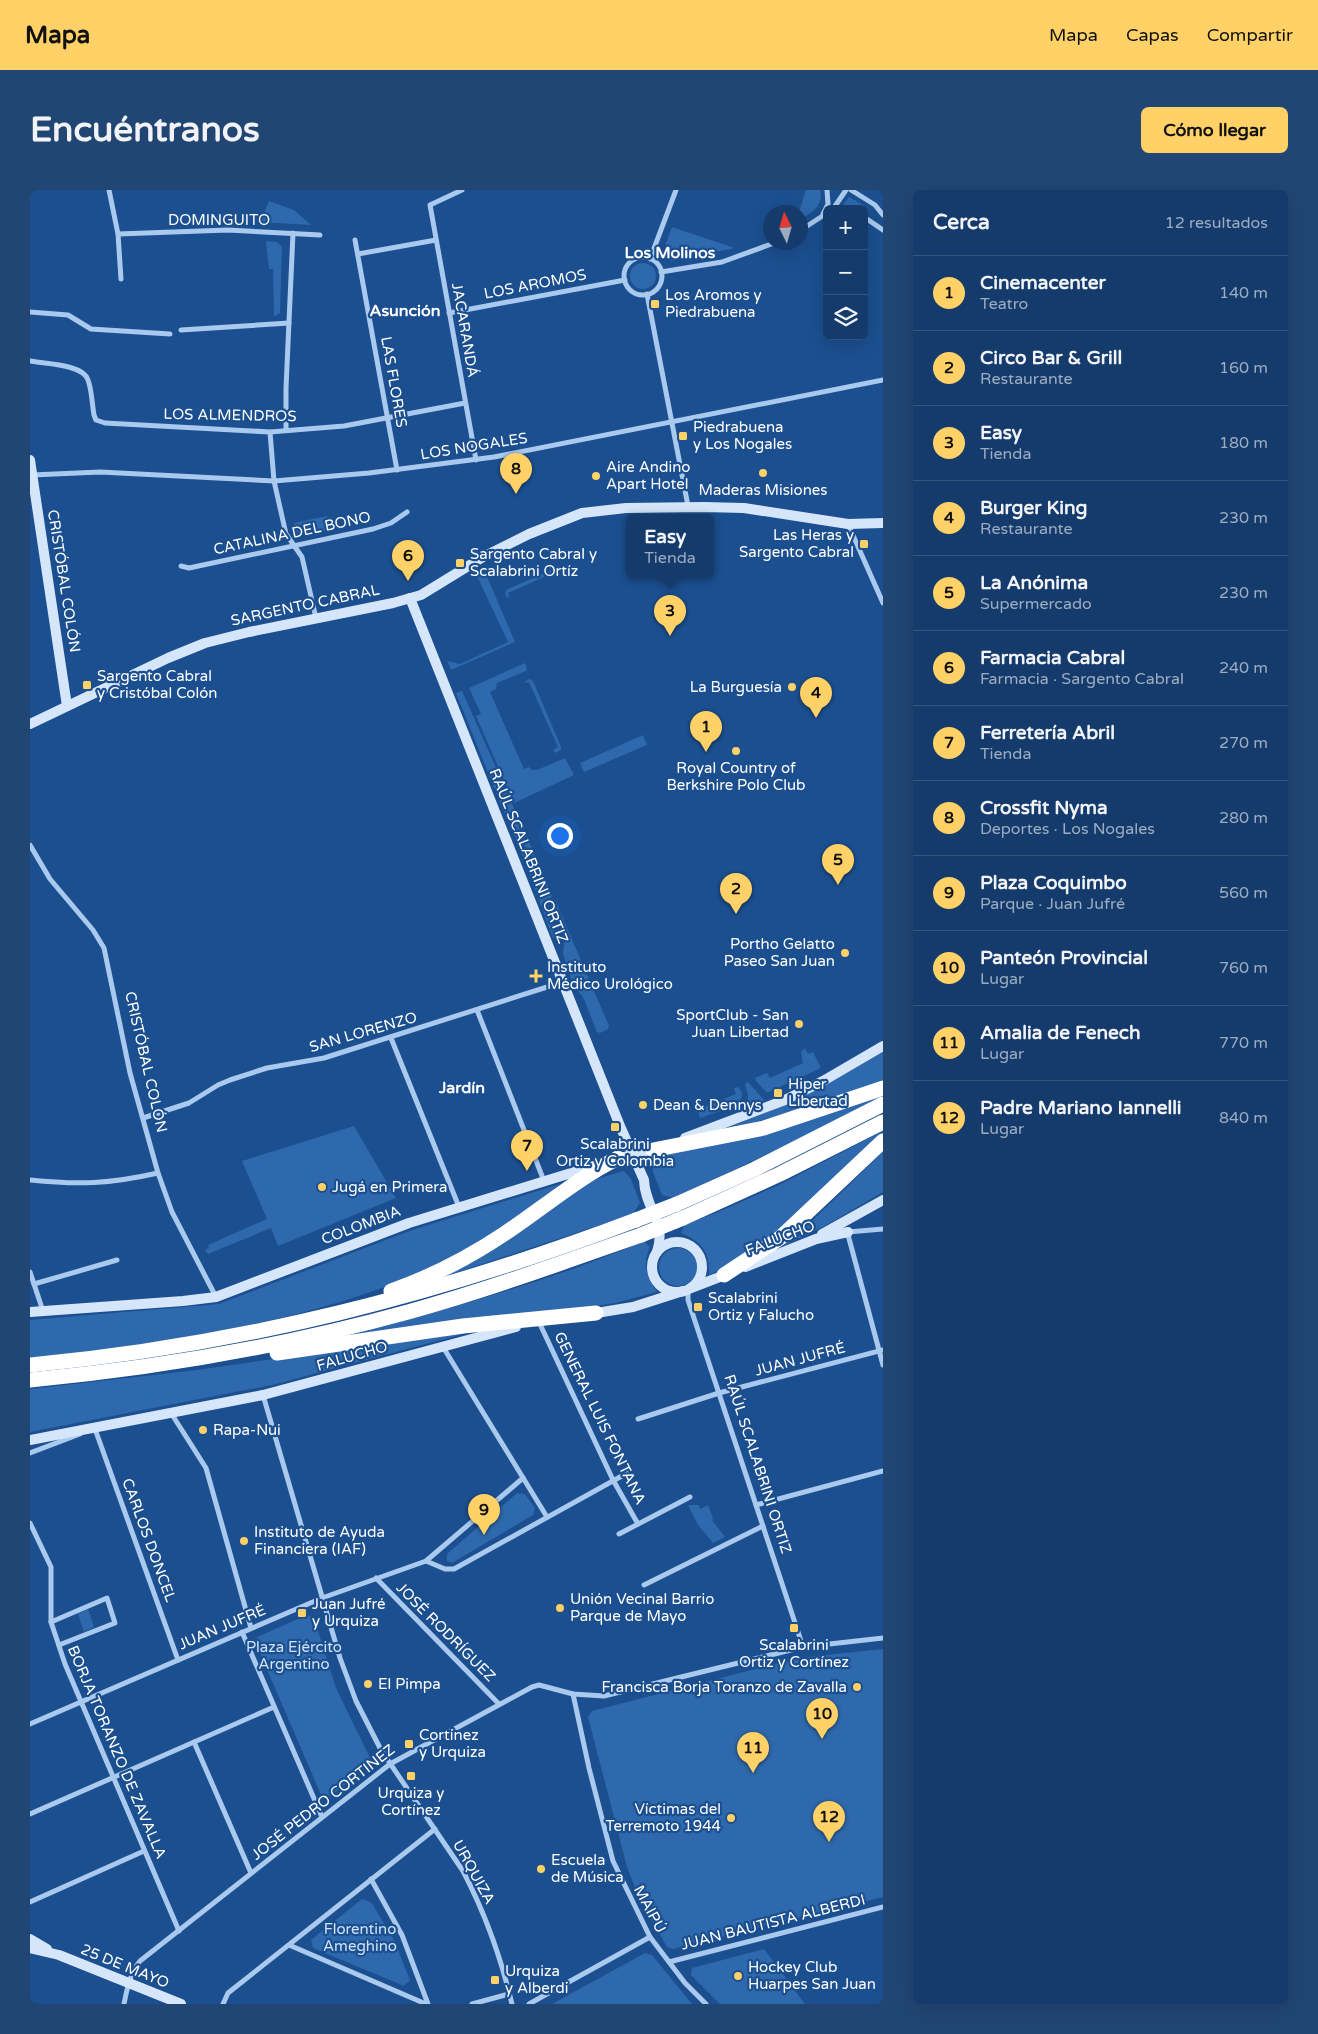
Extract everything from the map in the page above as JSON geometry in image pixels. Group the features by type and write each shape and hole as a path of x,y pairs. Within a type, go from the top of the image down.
{"highway":[{"path":"653,1150 764,1128 883,1088"},
{"path":"109,1372 275,1344 375,1320 500,1284 638,1228 677,1204 781,1156 883,1104"},
{"path":"30,1365 184,1345 318,1319 461,1281 576,1243 682,1218 780,1174 883,1122"},
{"path":"724,1275 756,1256 780,1238 883,1141"},
{"path":"318,1319 408,1286 456,1263 505,1233 573,1184 618,1158"},
{"path":"30,1380 244,1357 496,1322 596,1313"}],"street":[{"path":"109,190 118,234 121,279"},
{"name":"JACARANDÁ","path":"462,190 430,205 476,460"},
{"path":"650,259 676,190"},
{"path":"819,218 828,204 827,190"},
{"path":"835,205 846,190"},
{"path":"851,190 875,205 883,215"},
{"path":"808,225 823,216"},
{"path":"868,220 883,230"},
{"name":"DOMINGUITO","path":"118,234 228,230 320,234"},
{"path":"286,430 293,233"},
{"name":"LAS FLORES","path":"355,240 397,470"},
{"path":"358,254 436,240"},
{"path":"661,272 722,262 763,247"},
{"path":"638,258 650,259 657,263 661,272 661,282 658,287 647,294 640,294 631,290 625,280 625,272 629,263 638,258"},
{"name":"LOS AROMOS","path":"449,312 625,280"},
{"path":"647,294 688,506"},
{"path":"30,312 68,314 91,330 170,334"},
{"path":"181,330 289,323"},
{"name":"LOS ALMENDROS","path":"30,361 72,367 83,373 88,379 94,415 100,422 270,432 344,426 465,403"},
{"name":"LOS NOGALES","path":"31,473 100,472 274,481 397,470 476,460 883,380"},
{"path":"270,432 274,481 286,534 302,557 316,618"},
{"name":"CRISTÓBAL COLÓN","path":"30,460 67,706"},
{"name":"SARGENTO CABRAL","path":"30,724 186,650 223,638 410,598 430,590 513,542 570,516 626,508 688,506 744,508 848,524 883,523"},
{"name":"CATALINA DEL BONO","path":"181,566 189,568 373,529 391,523 406,512"},
{"path":"848,524 883,604"},
{"name":"RAÚL SCALABRINI ORTIZ","path":"410,598 620,1126 644,1180 644,1188 660,1231 661,1239 657,1252"},
{"name":"CRISTÓBAL COLÓN","path":"30,845 50,879 93,930 104,948 130,1073 158,1173 172,1212 216,1296"},
{"name":"SAN LORENZO","path":"143,1118 189,1103 218,1085 230,1080 274,1067 324,1058 563,982"},
{"path":"477,1010 544,1181"},
{"path":"391,1038 458,1207"},
{"name":"COLOMBIA","path":"30,1312 183,1301 216,1296 409,1223 618,1158 653,1150 785,1100 839,1072 883,1046"},
{"path":"30,1180 70,1184 96,1184 158,1173"},
{"name":"RAÚL SCALABRINI ORTIZ","path":"644,1180 650,1186 669,1231 682,1243"},
{"path":"806,1242 883,1200"},
{"path":"845,1221 881,1350 883,1364"},
{"name":"FALUCHO","path":"30,1454 96,1428 263,1394 539,1322 643,1304 687,1290 806,1242 848,1232 883,1228"},
{"path":"682,1243 695,1250 702,1262 700,1277 687,1290 666,1290 657,1282 652,1264 657,1252 668,1244 682,1243"},
{"path":"34,1284 118,1260"},
{"path":"30,1272 42,1311"},
{"name":"RAÚL SCALABRINI ORTIZ","path":"687,1290 688,1300 803,1647"},
{"name":"GENERAL LUIS FONTANA","path":"539,1322 614,1480 638,1524"},
{"path":"443,1346 547,1517"},
{"name":"JUAN JUFRÉ","path":"638,1419 719,1393 881,1350"},
{"name":"URQUIZA","path":"263,1394 340,1658 356,1701 390,1764 463,1871 493,1938 512,2004"},
{"path":"171,1413 206,1468 251,1628"},
{"path":"30,1440 96,1428"},
{"name":"CARLOS DONCEL","path":"96,1428 178,1660"},
{"path":"756,1504 883,1471"},
{"path":"426,1561 445,1569 454,1569 629,1472"},
{"name":"JUAN JUFRÉ","path":"30,1724 322,1598 426,1561 523,1478"},
{"path":"619,1534 690,1496"},
{"name":"BORJA TORANZO DE ZAVALLA","path":"30,1523 32,1534 51,1567 51,1622 64,1664 179,1930"},
{"path":"644,1585 763,1526"},
{"name":"JOSÉ RODRÍGUEZ","path":"376,1578 499,1704"},
{"path":"51,1622 107,1598 115,1623 58,1645"},
{"path":"242,1632 322,1817"},
{"name":"JOSÉ PEDRO CORTINEZ","path":"129,1983 140,1961 390,1764 532,1686 539,1685 572,1694 604,1696 803,1647 883,1638"},
{"name":"MAIPÚ","path":"572,1694 613,1861 650,1937 685,1983 706,2004"},
{"path":"30,1814 274,1707"},
{"path":"194,1742 251,1873"},
{"path":"223,2004 228,1993 435,1829"},
{"path":"30,1902 144,1851"},
{"path":"371,1879 402,1935 427,2004"},
{"name":"JUAN BAUTISTA ALBERDI","path":"669,1962 883,1907"},
{"path":"529,2004 650,1937"},
{"name":"25 DE MAYO","path":"30,1939 59,1955 181,2004"},
{"path":"289,1945 427,2004"},
{"name":"25 DE MAYO","path":"30,1948 59,1955"},
{"path":"124,2004 129,1983"},
{"path":"472,2004 509,1994"}],"green space":[{"path":"806,190 820,190 819,204 809,214 808,205 801,205"},
{"path":"849,197 863,205 843,205"},
{"path":"269,201 294,210 311,225 260,222"},
{"path":"672,227 735,248 671,261 663,251"},
{"path":"266,241 277,242 282,247 280,313 274,316 273,269 269,269"},
{"path":"643,263 652,267 656,276 652,285 643,289 634,285 630,276 634,267"},
{"path":"327,516 330,530 302,536 296,532 294,523"},
{"path":"563,565 565,572 562,569 508,593 509,597 507,598 506,590"},
{"path":"485,572 515,642 451,670 447,661 460,664 508,642 477,576"},
{"path":"525,663 526,671 497,683 496,689 490,692 524,769 529,767 532,770 537,770 565,758 574,775 514,803 476,716 481,714 469,688"},
{"path":"529,679 533,681 561,747 561,750 555,753 553,750 558,747 529,682 523,683"},
{"path":"462,691 545,878 543,878 528,849 516,838 499,800 456,693"},
{"path":"643,735 647,745 584,772 580,763"},
{"path":"522,854 524,854 536,878 543,884 548,885 552,896 548,905 558,936 556,938 553,938"},
{"path":"556,902 609,1026 608,1029 600,1033 597,1032 583,997 575,990 563,954 565,935 555,908"},
{"path":"805,1048 808,1054 813,1052 821,1068 767,1093 756,1081 755,1078 767,1073 770,1078 803,1063 801,1052"},
{"path":"883,1052 883,1081 808,1108 710,1135 800,1099"},
{"path":"748,1082 764,1100 747,1108 748,1095 745,1084"},
{"path":"738,1087 742,1093 740,1104 700,1118 698,1110 736,1094 734,1088"},
{"path":"880,1097 805,1136 674,1198 662,1195 653,1172 652,1162 672,1153"},
{"name":"Jugá en Primera","path":"354,1126 396,1198 278,1246 271,1228 208,1254 205,1250 209,1248 208,1245 267,1219 242,1161"},
{"path":"883,1131 883,1138 817,1201 741,1260 709,1275 708,1260 703,1249 694,1240 681,1233 685,1224 716,1213 779,1185"},
{"path":"883,1152 883,1192 823,1227 785,1245 784,1243 814,1219"},
{"path":"624,1171 631,1179 640,1203 633,1214 422,1284 589,1181"},
{"path":"560,1184 534,1206 470,1249 413,1276 361,1295 307,1311 197,1335 30,1358 30,1320 219,1304 412,1230"},
{"path":"644,1241 650,1247 646,1259 647,1271 657,1292 615,1303 578,1309 342,1338 533,1283"},
{"path":"678,1248 691,1254 697,1267 691,1280 678,1286 665,1280 659,1267 665,1254"},
{"path":"482,1329 272,1385 30,1432 30,1389 197,1370"},
{"path":"517,1493 525,1494 535,1508 533,1515 452,1563 447,1561 447,1554"},
{"path":"688,1505 699,1505 700,1509 708,1505 712,1520 725,1537 713,1543 698,1525"},
{"path":"88,1609 94,1627 84,1632 78,1614"},
{"name":"Plaza Ejército Argentino","path":"307,1615 314,1618 336,1688 370,1758 369,1765 327,1799 322,1797 256,1644 257,1637"},
{"path":"883,1649 883,1897 673,1949 667,1947 638,1895 627,1867 588,1717 592,1711 798,1658"},
{"name":"Florentino Ameghino","path":"362,1899 371,1902 394,1940 410,1980 404,1986 313,1948 311,1940"},
{"name":"Hockey Club Huarpes San Juan","path":"764,1949 805,2004 720,2004 691,1975 692,1968"},
{"path":"645,1953 652,1955 692,2004 552,2004"}],"place":[{"name":"Los Aromos y Piedrabuena","path":"655,304"},
{"name":"Piedrabuena y Los Nogales","path":"683,436"},
{"name":"Maderas Misiones","path":"763,473"},
{"name":"Aire Andino Apart Hotel","path":"596,476"},
{"name":"Crossfit Nyma","path":"516,494"},
{"name":"Las Heras y Sargento Cabral","path":"864,544"},
{"name":"Sargento Cabral y Scalabrini Ortíz","path":"460,563"},
{"name":"Farmacia Cabral","path":"408,581"},
{"name":"Easy","path":"670,636"},
{"name":"Sargento Cabral y Cristóbal Colón","path":"87,685"},
{"name":"La Burguesía","path":"792,687"},
{"name":"Burger King","path":"816,718"},
{"name":"Royal Country of Berkshire Polo Club","path":"736,751"},
{"name":"Cinemacenter","path":"706,752"},
{"name":"La Anónima","path":"838,885"},
{"name":"Circo Bar & Grill","path":"736,914"},
{"name":"Portho Gelatto Paseo San Juan","path":"845,953"},
{"name":"Instituto Médico Urológico","path":"536,976"},
{"name":"SportClub - San Juan Libertad","path":"799,1024"},
{"name":"Hiper Libertad","path":"778,1093"},
{"name":"Dean & Dennys","path":"643,1105"},
{"name":"Scalabrini Ortiz y Colombia","path":"615,1127"},
{"name":"Ferretería Abril","path":"527,1171"},
{"name":"Jugá en Primera","path":"322,1187"},
{"name":"Scalabrini Ortiz y Falucho","path":"698,1307"},
{"name":"Rapa-Nui","path":"203,1430"},
{"name":"Plaza Coquimbo","path":"484,1535"},
{"name":"Instituto de Ayuda Financiera (IAF)","path":"244,1541"},
{"name":"Unión Vecinal Barrio Parque de Mayo","path":"560,1608"},
{"name":"Juan Jufré y Urquiza","path":"302,1613"},
{"name":"Scalabrini Ortiz y Cortínez","path":"794,1628"},
{"name":"El Pimpa","path":"368,1684"},
{"name":"Francisca Borja Toranzo de Zavalla","path":"857,1687"},
{"name":"Panteón Provincial","path":"822,1739"},
{"name":"Cortínez y Urquiza","path":"409,1744"},
{"name":"Amalia de Fenech","path":"753,1773"},
{"name":"Urquiza y Cortínez","path":"411,1776"},
{"name":"Víctimas del Terremoto 1944","path":"731,1818"},
{"name":"Padre Mariano Iannelli","path":"829,1842"},
{"name":"Escuela de Música","path":"541,1869"},
{"name":"Hockey Club Huarpes San Juan","path":"738,1976"},
{"name":"Urquiza y Alberdi","path":"495,1980"}],"district":[{"name":"Los Molinos","path":"670,253"},
{"name":"Asunción","path":"405,311"},
{"name":"Jardín","path":"462,1088"}]}
